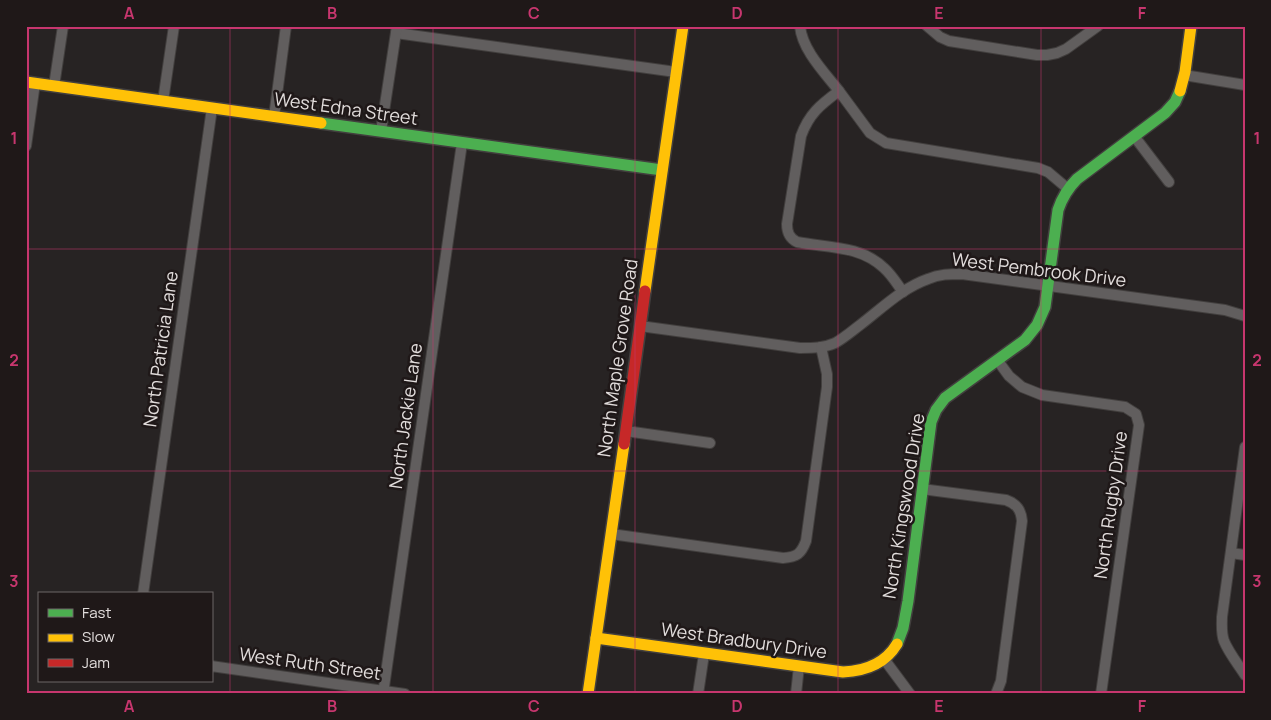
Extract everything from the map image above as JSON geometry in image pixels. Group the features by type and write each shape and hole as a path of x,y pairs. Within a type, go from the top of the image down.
{"street":[{"path":"54,86 63,26"},
{"path":"163,101 174,26"},
{"path":"274,117 286,26"},
{"name":"North Maple Grove Road","path":"588,694 683,26"},
{"path":"800,26 804,43 810,54 870,133 886,143 1038,168 1048,172 1068,188"},
{"path":"927,26 940,37 949,41 1037,55 1057,53 1066,49 1098,26"},
{"name":"North Kingswood Drive","path":"884,659 897,643 908,601 922,489 932,422 936,410 945,398 1025,340 1037,325 1045,307 1061,198 1077,179 1171,108 1178,98 1182,87 1191,26"},
{"path":"381,131 396,30 676,72"},
{"path":"1184,75 1245,85"},
{"path":"26,146 31,83"},
{"name":"West Edna Street","path":"31,83 662,170"},
{"path":"839,91 812,113 800,136 787,232 797,242 846,249 870,257 888,272 903,292"},
{"name":"North Patricia Lane","path":"143,592 212,108"},
{"path":"1134,136 1169,182"},
{"name":"North Jackie Lane","path":"383,692 462,143"},
{"name":"West Pembrook Drive","path":"640,326 800,348 821,347 847,335 903,292 928,278 952,274 1225,310 1245,316"},
{"path":"611,534 783,558 799,555 806,541 827,386 821,347"},
{"name":"North Rugby Drive","path":"998,361 1009,376 1022,387 1042,395 1126,407 1136,414 1139,425 1100,694"},
{"path":"626,431 710,443"},
{"path":"1245,447 1222,617 1223,639 1245,675"},
{"path":"922,489 1006,500 1019,508 1022,514 1001,682 996,694"},
{"path":"1231,553 1245,555"},
{"name":"West Bradbury Drive","path":"596,638 704,654 853,672 871,668 884,659"},
{"path":"698,694 704,654"},
{"path":"884,659 910,694"},
{"name":"West Ruth Street","path":"212,666 405,694"},
{"path":"796,694 798,666"}],"traffic: fast":[{"path":"897,644 903,628 908,601 931,422 936,410 945,398 1025,340 1037,325 1045,307 1058,210 1063,197 1071,186 1077,179 1165,113 1175,102 1180,91"},
{"path":"321,123 662,170"}],"traffic: slow":[{"path":"645,291 683,26"},
{"path":"1180,91 1185,72 1191,26"},
{"path":"26,82 321,123"},
{"path":"588,694 624,444"},
{"path":"596,638 843,672 859,670 874,665 887,657 897,644"}],"traffic: jam":[{"path":"624,444 645,291"}]}
